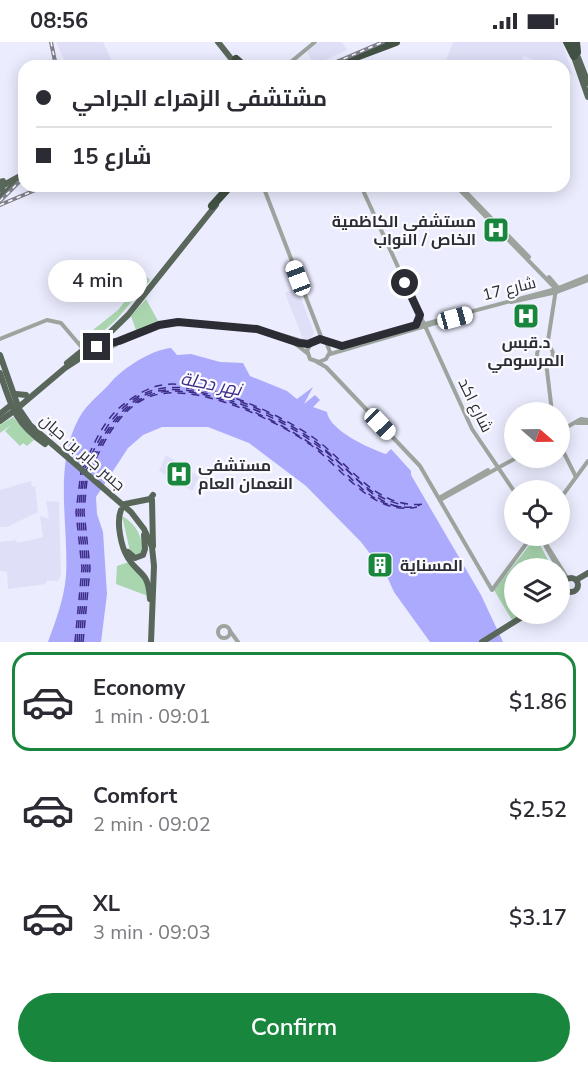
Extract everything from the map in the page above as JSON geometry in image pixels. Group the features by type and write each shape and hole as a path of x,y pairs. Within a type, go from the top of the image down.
{"highway":[{"path":"354,60 396,42"},
{"path":"361,60 405,42"},
{"path":"571,42 575,54"},
{"path":"348,60 384,47"},
{"path":"212,206 225,192"}],"main road":[{"path":"218,42 233,60"},
{"path":"575,54 587,89"},
{"path":"3,188 18,178"},
{"path":"3,188 18,182"},
{"path":"0,414 78,360 127,311 225,192"},
{"path":"0,421 16,404 83,351 104,342 134,308 212,206"},
{"path":"0,348 10,374 16,404 25,412 50,445"},
{"name":"جسر جابر بن حيان","path":"0,355 19,409 32,427 50,445 131,512 143,532"},
{"name":"جسر جابر بن حيان","path":"0,363 17,411 50,445"},
{"path":"1,376 16,404 25,428 50,445"},
{"path":"25,412 26,397"},
{"path":"124,508 154,498 150,642"},
{"path":"124,508 121,525 128,552 133,557 143,555 143,532"},
{"path":"124,508 119,524 127,557 145,575 150,600"},
{"path":"143,532 153,553"},
{"path":"143,532 151,560 150,642"},
{"path":"570,584 588,575"},
{"path":"482,642 511,624"}],"street":[{"path":"293,60 315,42"},
{"path":"264,192 317,327 325,341 329,371"},
{"name":"شارع اكد","path":"364,192 472,429 507,480"},
{"path":"462,192 558,290"},
{"path":"466,192 553,280 558,290 547,347"},
{"path":"558,290 588,278"},
{"path":"558,290 567,284 588,278"},
{"path":"553,280 567,284"},
{"name":"شارع 17","path":"328,356 438,321 558,290"},
{"path":"413,327 420,316 438,321 429,335"},
{"path":"0,339 46,320 61,323 83,351"},
{"path":"78,360 170,322 204,322 264,330 299,343 325,341"},
{"path":"136,335 171,324 266,333 296,344 307,353 310,359 329,371 420,466 492,590 525,546"},
{"name":"شارع 17","path":"325,341 342,346 425,325"},
{"path":"307,353 317,327"},
{"path":"104,342 119,342"},
{"path":"78,344 92,346"},
{"path":"546,362 539,360 537,353 541,348 547,347"},
{"path":"547,347 553,354 546,362 551,402"},
{"path":"317,362 328,356"},
{"path":"570,428 585,421"},
{"path":"570,485 588,461"},
{"path":"440,499 504,463"},
{"path":"570,465 576,477"},
{"path":"231,631 224,639 217,632 226,627 231,631 238,642"}],"shaded area":[{"path":"56,42 103,42 111,60 64,60"},
{"path":"319,42 342,42 347,50 325,60 311,60 307,52"},
{"path":"453,42 562,42 568,60 534,60 524,56 522,60 446,60"},
{"path":"297,288 314,333 309,341 303,339 285,293"},
{"name":"مستشفى النعمان العام","path":"166,455 199,477 192,491 159,471"},
{"path":"31,481 32,487 35,486 38,512 7,527 0,527 0,490"},
{"path":"46,501 59,502 61,575 58,581 46,581 46,584 8,589 7,572 0,571 0,542 16,540 17,543 43,537 40,516 49,519"}],"green space":[{"path":"146,276 150,280 116,320 89,344 78,342 118,310"},
{"path":"146,299 158,321 136,330 131,316"},
{"path":"13,417 34,440 27,446 23,443 20,446 5,431 11,425 0,433 0,425"},
{"path":"122,516 138,531 143,552 134,555 130,551"},
{"path":"529,546 541,546 547,558 519,558"},
{"path":"129,562 143,576 148,596 116,584 117,566"},
{"path":"504,577 504,607 494,590"}],"water":[{"name":"نهر دجلة","path":"171,348 177,355 191,354 220,362 243,363 250,376 287,391 297,399 313,387 304,404 315,395 320,400 313,407 327,412 329,419 342,432 386,454 391,449 411,471 411,475 481,595 503,642 430,642 394,592 381,563 378,564 361,542 306,486 249,443 208,427 162,427 143,435 128,448 96,497 97,514 103,532 107,594 101,642 48,642 65,585 64,476 71,436 86,408 117,376 147,356"}],"ferry route":[{"path":"83,468 102,429 112,415 131,399 157,386 174,384 194,386 238,399 300,429 327,448 364,483 391,500 407,504 424,504"},
{"path":"85,468 106,428 129,403 139,396 158,389 180,388 229,397 276,418 313,440 367,488 391,502 405,505"},
{"path":"86,471 107,430 130,405 139,398 158,391 180,390 204,393 229,400 277,420 321,448 386,503 408,507 420,505"},
{"path":"88,471 109,430 123,413 141,399 161,392 185,392 210,396 263,416 325,454 370,495 390,505 402,507"},
{"path":"90,471 111,430 134,405 144,399 162,394 183,393 206,397 254,413 311,445 373,498 386,505 401,508 417,507"},
{"path":"75,642 82,568 76,512 81,472"},
{"path":"77,642 84,568 78,512 83,472"},
{"path":"79,642 86,568 80,512 84,475"},
{"path":"81,642 88,568 82,512 86,475"},
{"path":"83,642 90,568 84,512 87,479"}],"railway":[{"path":"51,42 55,60"},
{"path":"341,60 383,42"},
{"path":"0,201 18,183"},
{"path":"0,205 31,192"}],"place":[{"name":"مستشفى الكاظمية الخاص / النواب","path":"496,230"},
{"name":"د.قبس المرسومي","path":"526,316"},
{"name":"مستشفى النعمان العام","path":"179,474"},
{"name":"المسناية","path":"380,565"}],"route":[{"path":"97,347 109,345 170,322 257,329 299,343 308,344 320,339 332,345 342,346 416,325 420,315 405,283"}]}
